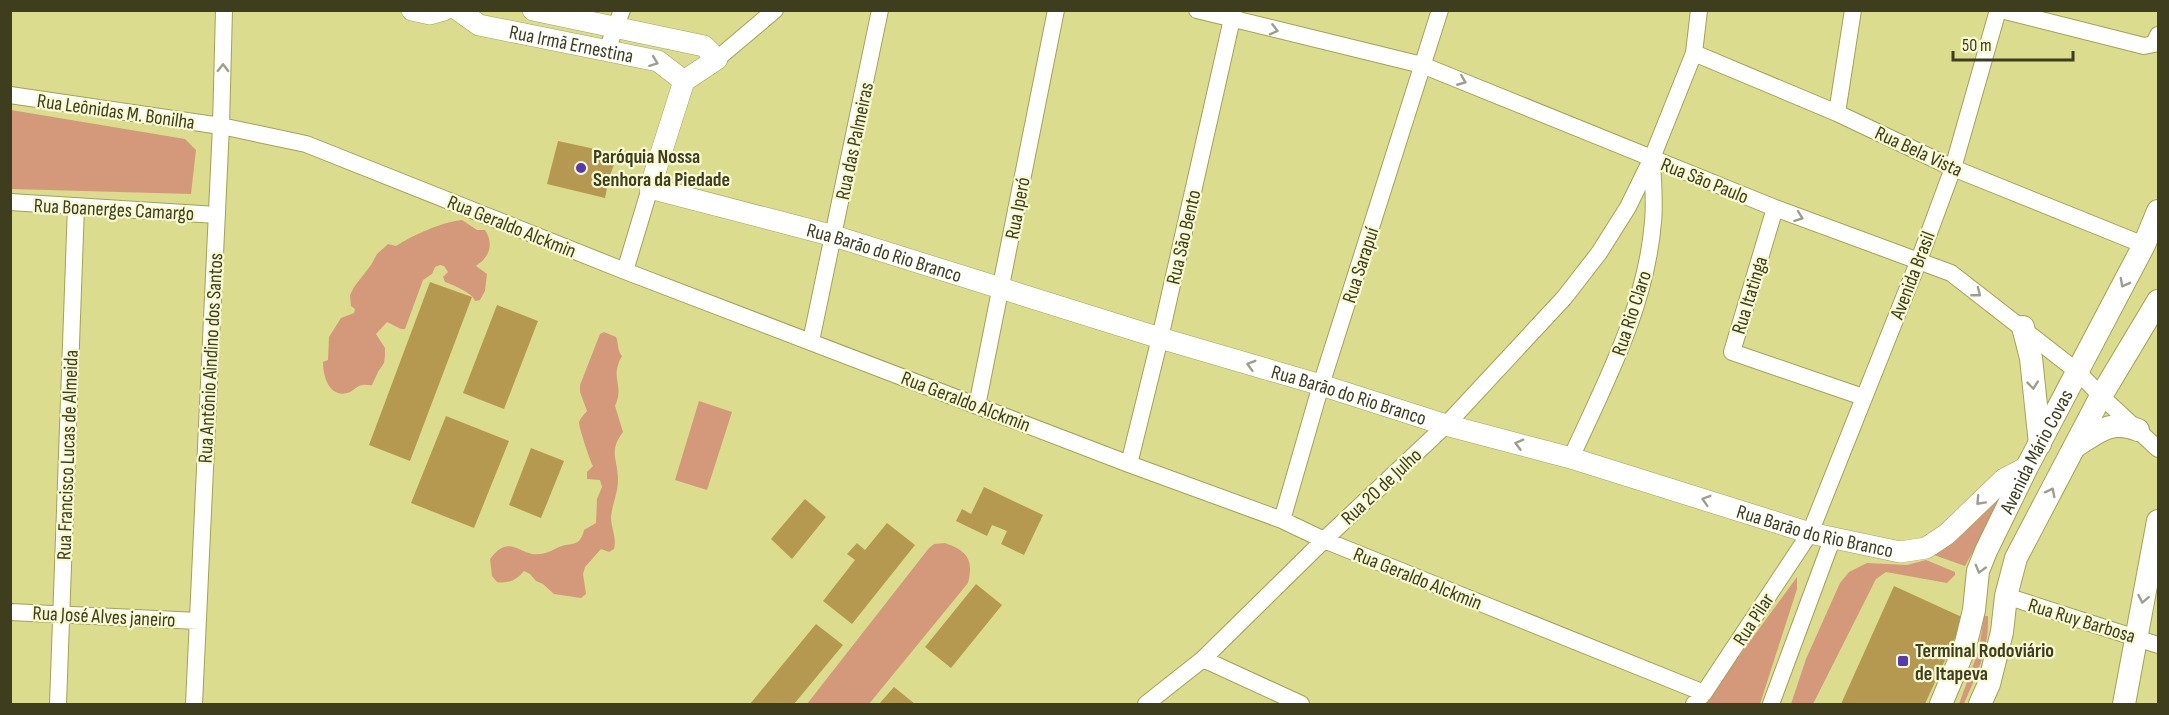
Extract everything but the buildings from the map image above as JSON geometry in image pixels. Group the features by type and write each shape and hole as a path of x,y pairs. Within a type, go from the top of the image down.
{"main road":[{"name":"Avenida Mário Covas","path":"1941,705 1965,647 1974,610 1978,571 1986,551 2027,467 2145,245 2158,211"},
{"name":"Avenida Mário Covas","path":"1980,705 1989,684 2002,632 2006,596 2016,558 2101,396 2158,301"},
{"path":"2023,327 2031,358 2040,443 2070,455 2108,427 2128,426 2138,430"},
{"path":"2124,705 2158,521"}],"street":[{"name":"Rua Antônio Aindino dos Santos","path":"194,705 221,126 224,10"},
{"path":"412,10 430,14 444,10"},
{"name":"Rua Irmã Ernestina","path":"458,10 479,25 658,61 684,81"},
{"name":"Rua Irmã Ernestina","path":"532,10 619,19 704,46 717,59"},
{"path":"625,271 684,81 717,59 775,10"},
{"name":"Rua das Palmeiras","path":"811,341 880,10"},
{"name":"Rua Iperó","path":"978,406 1056,10"},
{"name":"Rua São Paulo","path":"1197,10 1233,15 1422,65 1775,208 1951,273 2078,372 2158,449"},
{"name":"Rua Sarapuí","path":"1282,520 1440,10"},
{"name":"Rua 20 de Julho","path":"1146,705 1203,659 1446,425 1549,315 1599,254 1628,207 1652,158 1694,53 1699,10"},
{"path":"1837,112 1852,10"},
{"path":"1999,10 2144,46 2156,39"},
{"name":"Avenida Brasil","path":"1810,533 1919,260 1953,168 1999,10"},
{"name":"Rua São Bento","path":"1129,464 1233,15"},
{"path":"607,50 619,19"},
{"name":"Rua Bela Vista","path":"1694,53 1837,112 1953,168 2145,245"},
{"name":"Rua Leônidas M. Bonilha","path":"10,96 221,126"},
{"name":"Rua Geraldo Alckmin","path":"221,126 306,144 625,271 1129,464 1282,520 1324,540 1699,699"},
{"name":"Rua Rio Claro","path":"1571,458 1626,337 1644,283 1654,220 1652,158"},
{"name":"Rua Barão do Rio Branco","path":"650,188 834,236 1000,290 1322,385 1446,425 1571,458 1810,533 1900,552 1926,548 1947,534 2004,479 2027,467"},
{"name":"Rua Boanerges Camargo","path":"10,202 217,215"},
{"name":"Rua Francisco Lucas de Almeida","path":"58,705 76,206"},
{"name":"Rua Itatinga","path":"1775,208 1732,352 1863,397"},
{"name":"Rua Pilar","path":"1699,699 1810,533"},
{"path":"1771,705 1833,537"},
{"name":"Rua Ruy Barbosa","path":"2006,596 2136,636 2158,645"},
{"name":"Rua José Alves janeiro","path":"10,612 198,621"},
{"path":"1203,659 1301,705"}],"shaded area":[{"path":"11,110 185,139 196,150 191,194 11,189"},
{"path":"462,220 477,230 485,230 489,241 487,256 476,266 487,274 485,291 480,300 475,301 467,292 445,282 443,277 448,272 444,266 435,267 432,274 423,280 405,329 387,322 376,334 385,348 385,355 384,363 372,385 361,385 350,392 337,393 329,386 323,368 323,362 328,360 329,337 341,318 354,313 355,309 351,306 350,295 377,254 388,244 396,246 428,230"},
{"path":"604,332 616,337 622,356 617,370 618,398 615,406 623,432 615,450 618,480 611,517 614,549 609,552 601,549 585,567 583,574 586,594 581,598 554,594 524,571 512,581 497,582 492,576 490,559 500,549 511,547 532,554 546,553 577,542 584,530 596,523 597,499 602,487 600,480 587,479 587,472 593,466 579,423 587,411 580,392 580,385 600,334"},
{"path":"699,401 732,412 707,490 675,480"},
{"path":"2005,493 1965,566 1934,555 1975,522"},
{"path":"945,543 959,549 967,557 970,568 968,583 869,704 807,704 929,548 934,544"},
{"path":"1926,560 1955,572 1955,575 1947,583 1886,572 1876,579 1813,704 1791,704 1806,659 1840,583 1849,572 1867,563 1907,565"},
{"path":"1797,577 1797,589 1760,704 1704,704"},
{"path":"1984,616 1988,616 1988,629 1984,651 1978,672 1964,704 1959,704 1979,649"}],"place":[{"name":"Paróquia Nossa Senhora da Piedade","path":"581,168"},
{"name":"Terminal Rodoviário de Itapeva","path":"1903,661"}]}
